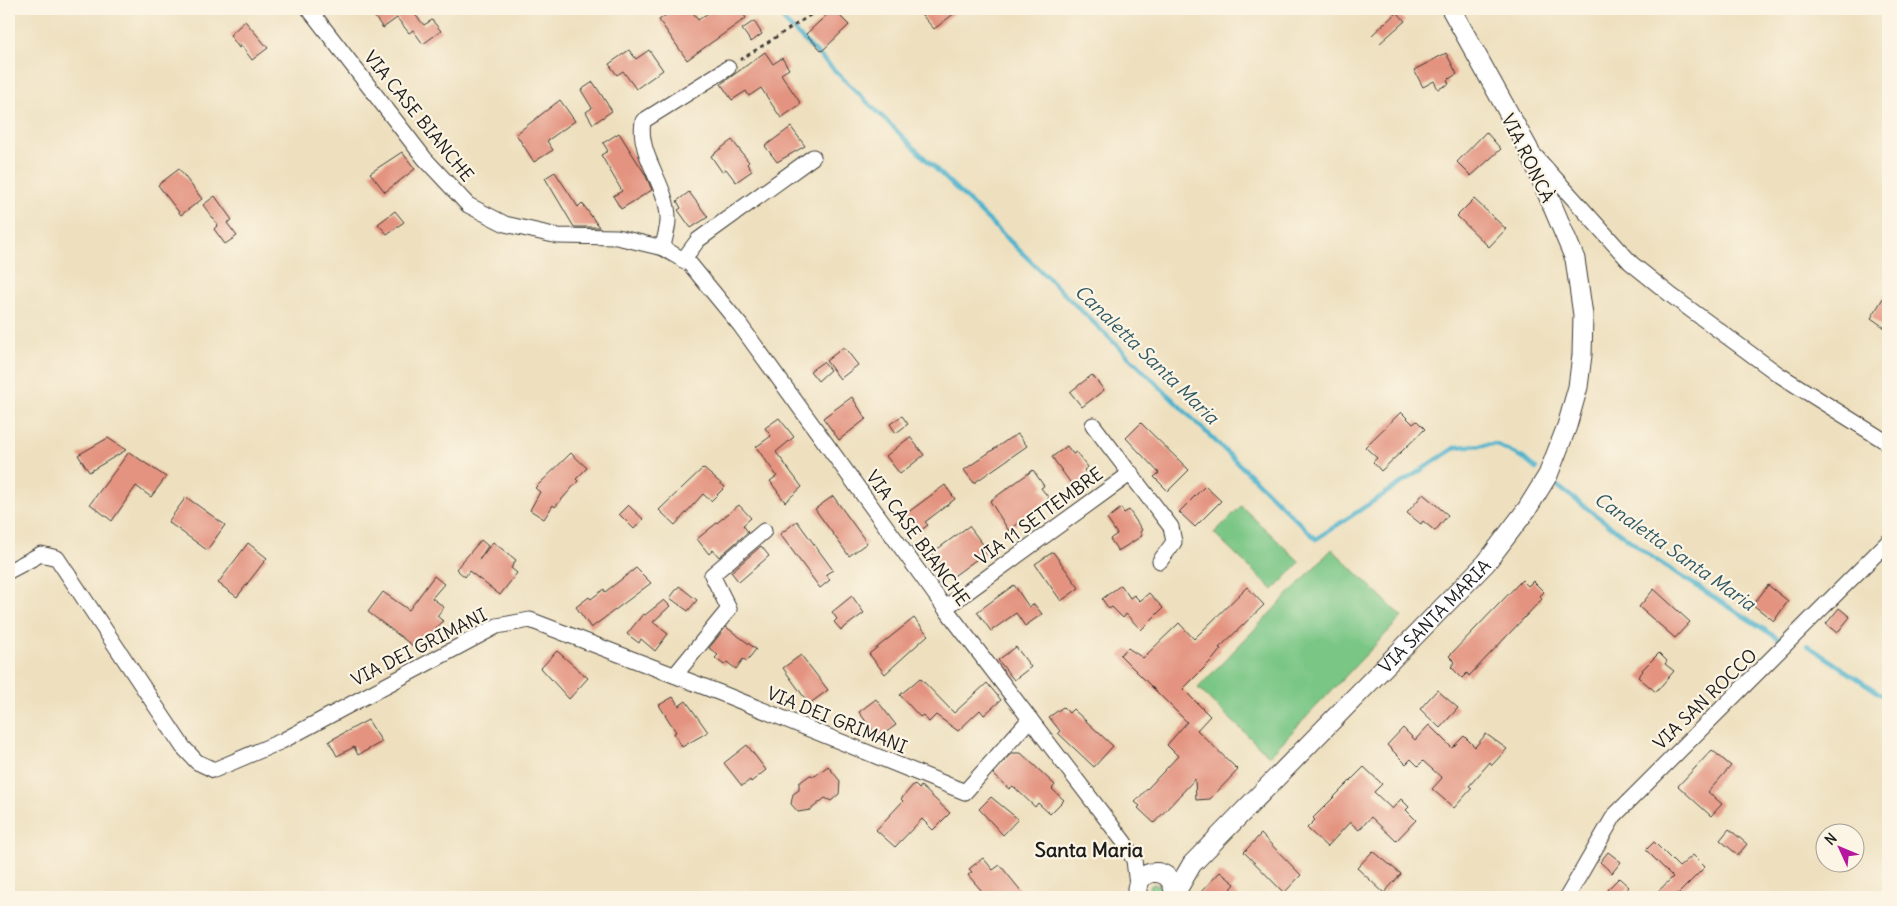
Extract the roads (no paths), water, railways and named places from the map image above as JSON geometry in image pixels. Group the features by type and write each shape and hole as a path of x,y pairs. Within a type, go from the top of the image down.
{"main road":[{"name":"VIA RONCÀ","path":"1452,9 1506,111 1528,148 1574,259 1583,315"},
{"name":"VIA SANTA MARIA","path":"1173,896 1192,864 1466,585 1510,535 1548,474 1568,426 1579,379 1583,315"},
{"name":"VIA SANTA MARIA","path":"1137,894 1145,875 1192,864"},
{"name":"VIA SANTA MARIA","path":"1160,873 1172,882 1173,896"}],"street":[{"name":"VIA CASE BIANCHE","path":"309,9 425,159 468,205 505,224 558,236 617,237 663,248 690,264 740,325 945,608 1124,842 1134,860 1137,894"},
{"path":"663,248 669,218 662,192 641,135 643,122 728,68"},
{"path":"1528,148 1638,268 1672,296 1778,374 1888,443"},
{"path":"682,260 698,240 813,157"},
{"name":"VIA 11 SETTEMBRE","path":"1093,424 1171,527 1174,542 1160,561"},
{"name":"VIA 11 SETTEMBRE","path":"945,608 1131,473"},
{"path":"675,676 728,609 712,575 764,531"},
{"name":"VIA SAN ROCCO","path":"1567,897 1614,816 1888,542"},
{"name":"VIA DEI GRIMANI","path":"9,571 41,554 57,558 183,747 197,762 214,770 282,741 497,626 530,620 965,792 1030,719"},
{"path":"1134,860 1160,873"}],"waterway":[{"name":"Canaletta Santa Maria","path":"778,9 785,22 1316,539 1456,447 1496,444 1523,458 1536,469"},
{"name":"Canaletta Santa Maria","path":"1556,485 1656,560 1779,639"},
{"name":"Canaletta Santa Maria","path":"1807,645 1888,699"}],"district":[{"name":"Santa Maria","path":"1089,849"}]}
